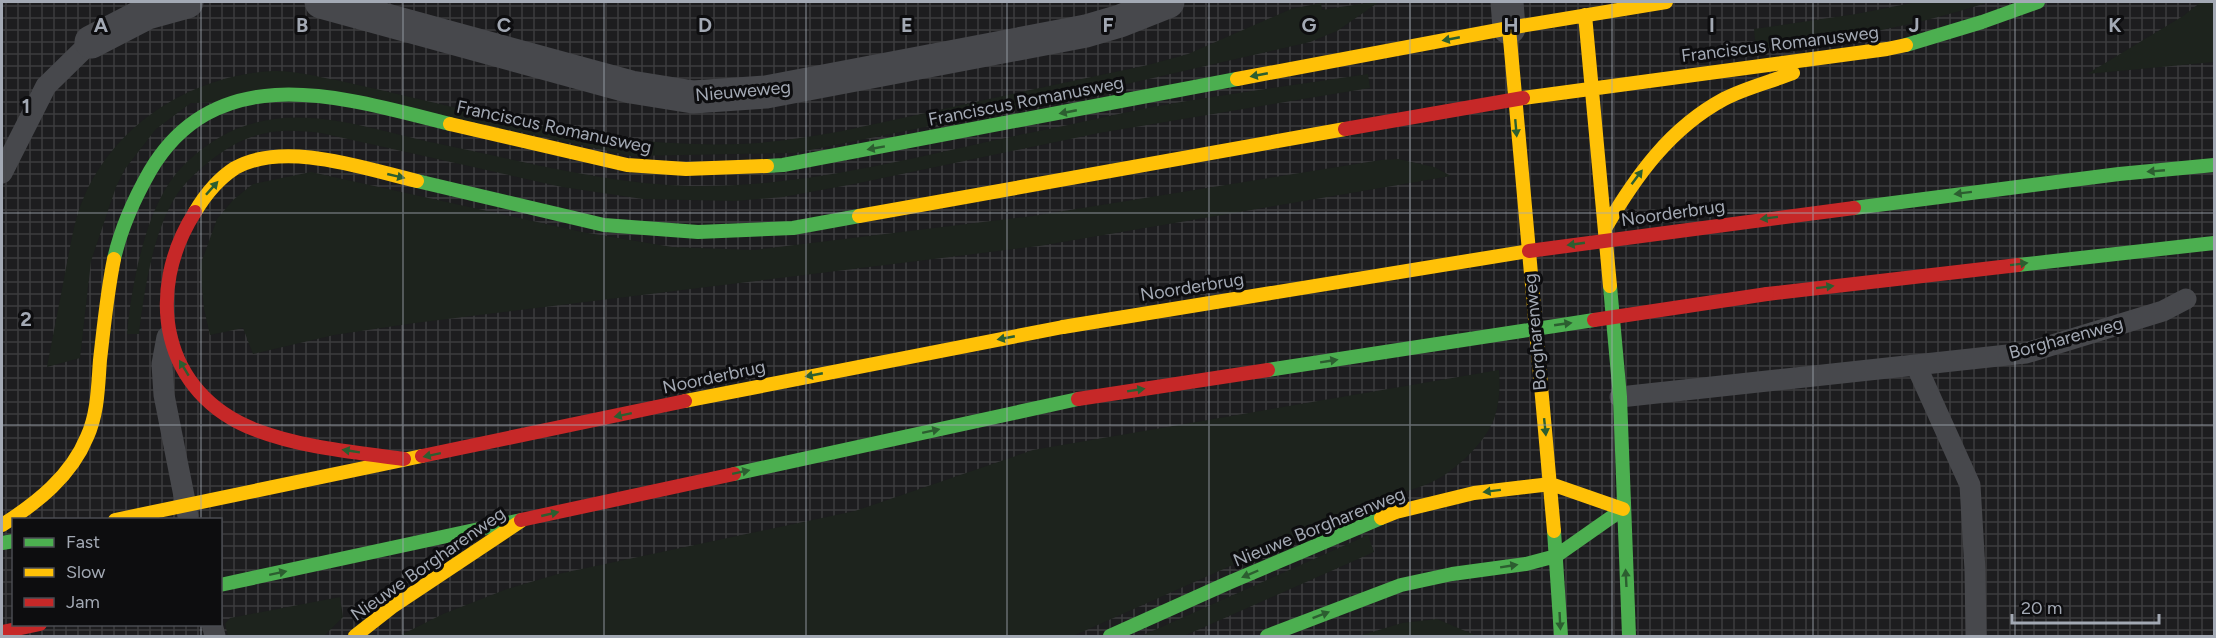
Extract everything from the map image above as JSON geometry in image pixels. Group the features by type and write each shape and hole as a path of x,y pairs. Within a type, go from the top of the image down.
{"street":[{"path":"90,42 147,13 187,2"},
{"name":"Nieuweweg","path":"321,2 631,87 693,97 766,92 1086,31 1120,21 1168,2"},
{"name":"Franciscus Romanusweg","path":"13,518 51,488 76,460 88,436 98,388 113,257 122,225 136,194 164,151 190,123 220,107 238,101 280,94 319,96 370,105 512,140 628,165 699,171 783,165 1508,15 1666,2"},
{"name":"Franciscus Romanusweg","path":"409,460 310,444 272,435 237,421 217,409 183,369 168,333 165,305 169,278 196,208 223,177 246,164 262,160 299,157 336,161 604,225 698,232 793,228 1513,99 1887,49 1985,22 2038,2"},
{"path":"1584,8 1620,397 1629,636"},
{"name":"Borgharenweg","path":"1508,15 1513,99 1551,484 1561,636"},
{"path":"1606,227 1640,172 1674,134 1706,110 1724,99 1837,55"},
{"name":"Noorderbrug","path":"125,518 187,512 409,460 788,380 1063,327 1566,245 2119,174 2214,165"},
{"path":"222,585 1078,399 1767,294 2214,243"},
{"path":"1551,484 1623,509"},
{"name":"Nieuwe Borgharenweg","path":"1110,636 1396,513 1474,493 1551,484"},
{"path":"1267,636 1401,585 1452,574 1526,564 1556,556 1623,509"},
{"name":"Nieuwe Borgharenweg","path":"355,636 392,607 521,521"},
{"path":"2,632 30,626"}],"lane":[{"path":"2,172 46,86 90,42"},
{"name":"Borgharenweg","path":"1620,397 2026,353 2163,311 2186,299"},
{"path":"168,333 162,364 164,395 187,512"},
{"path":"1916,365 1970,485 1976,636"}],"shaded area":[{"path":"2,2 2214,2 2214,636 2,636"},
{"path":"1379,2 1337,31 1310,42 1035,105 795,153 631,156 374,100 191,103 156,129 125,169 116,187 91,261 80,358 47,367 75,223 84,197 98,171 136,126 160,108 213,82 242,75 288,71 585,134 687,144 761,143 853,129 1148,65 1188,54 1291,9 1321,3 1322,10"},
{"path":"1917,2 1989,2 1931,19 1874,32 1756,50 1754,29 1856,14"},
{"path":"2201,2 2214,2 2214,62 2087,74 2183,16"},
{"path":"1368,74 1370,88 1099,133 783,197 735,201 643,199 562,187 321,133 269,132 228,148 191,177 175,197 166,214 153,254 139,334 127,334 141,251 155,209 164,191 181,168 203,148 236,129 261,121 311,118 336,121 530,164 626,181 691,186 734,185 776,182 861,169 1153,107"},
{"path":"1398,159 1434,167 1451,176 1039,246 415,323 334,335 253,354 243,328 210,335 204,309 200,266 217,219 233,200 253,184 311,172 582,232 672,247 754,250 1033,216"},
{"path":"1499,370 1499,399 1491,425 1478,445 1451,471 1432,482 1383,498 1073,636 399,636 443,614 507,589 558,574 855,511 1033,450"},
{"path":"1368,535 1374,552 1184,636 1141,636"},
{"path":"340,597 343,617 324,636 228,636 225,624 230,618"},
{"path":"1437,619 1477,636 1359,636 1402,623"}],"traffic: fast":[{"path":"1906,45 2038,2"},
{"path":"767,166 783,165 1237,79"},
{"path":"114,259 120,236 150,171 178,135 211,111 247,99 286,95 327,97 368,104 450,124"},
{"path":"1854,208 2119,174 2214,165"},
{"path":"417,181 604,225 698,232 793,228 859,216"},
{"path":"2018,265 2214,243"},
{"path":"1610,286 1620,397 1629,636"},
{"path":"1268,370 1594,320"},
{"path":"734,474 1078,399"},
{"path":"1267,636 1401,585 1452,574 1526,564 1556,556 1623,509"},
{"path":"1110,636 1381,518"},
{"path":"222,585 521,520"},
{"path":"1554,531 1561,636"},
{"path":"2,543 12,541"}],"traffic: slow":[{"path":"1237,79 1509,28 1666,2"},
{"path":"1585,15 1610,286"},
{"path":"1509,28 1554,531"},
{"path":"1523,98 1906,45"},
{"path":"1606,227 1642,172 1687,124 1732,95 1793,73"},
{"path":"450,124 627,165 686,169 767,166"},
{"path":"859,216 1345,129"},
{"path":"195,212 223,177 235,168 255,160 277,157 326,160 417,181"},
{"path":"1063,327 1529,251"},
{"path":"12,518 40,498 62,476 80,451 91,428 114,259"},
{"path":"685,401 1063,327"},
{"path":"125,518 422,456"},
{"path":"1381,518 1396,512 1474,493 1551,484 1623,509"},
{"path":"2,525 12,518"},
{"path":"355,636 392,607 521,521"}],"traffic: jam":[{"path":"1345,129 1523,98"},
{"path":"1529,251 1854,208"},
{"path":"195,212 179,243 170,275 167,307 171,338 182,366 199,392 224,414 274,436 329,449 404,459"},
{"path":"1767,294 2018,265"},
{"path":"1594,320 1767,294"},
{"path":"1078,399 1268,370"},
{"path":"422,456 685,401"},
{"path":"521,520 734,474"},
{"path":"2,632 30,626"}]}
